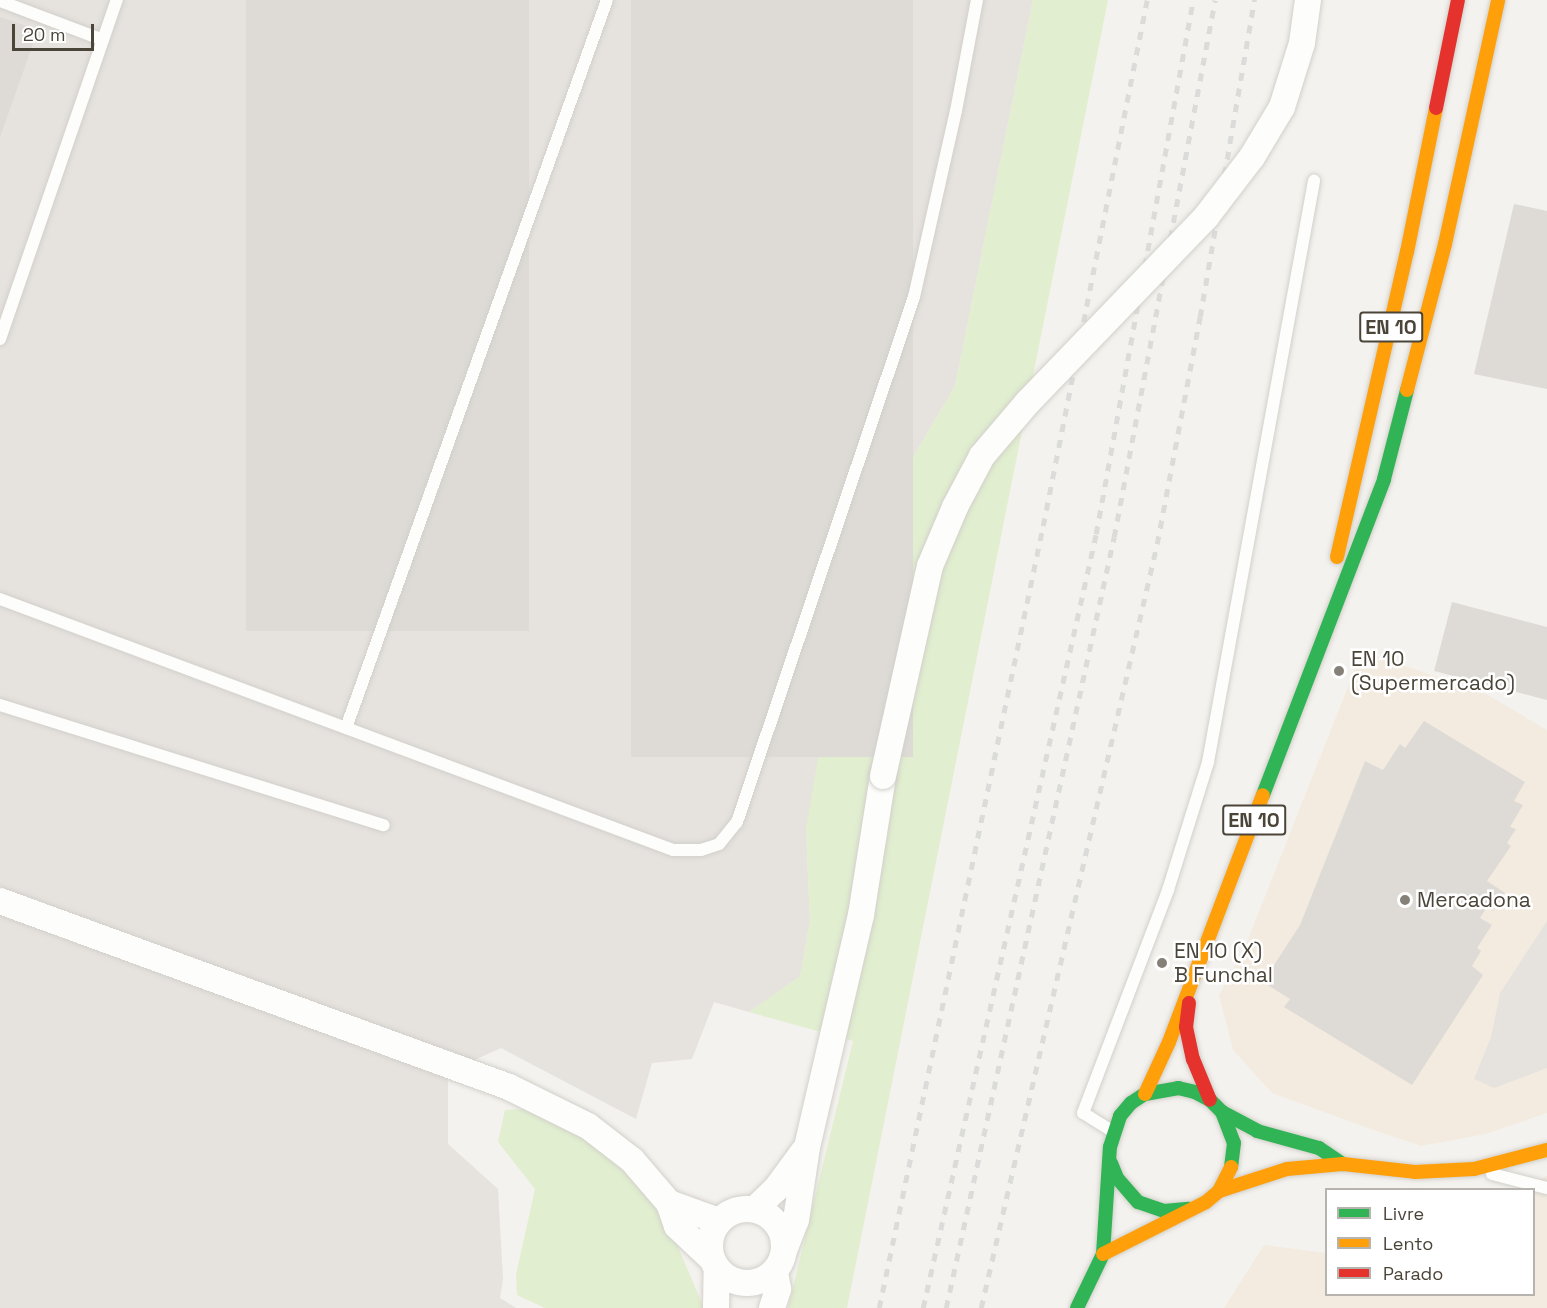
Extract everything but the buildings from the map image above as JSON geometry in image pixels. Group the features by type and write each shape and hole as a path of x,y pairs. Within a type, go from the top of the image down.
{"main road":[{"name":"EN 10","path":"1316,652 1398,295 1458,0"},
{"name":"EN 10","path":"1145,1094 1190,986 1384,479 1445,244 1498,0"},
{"name":"EN 10","path":"1190,986 1186,1027 1193,1059 1210,1100"},
{"name":"EN 10","path":"1077,1308 1103,1254 1111,1163 1110,1147 1113,1131 1126,1109 1145,1094 1162,1089 1178,1088 1195,1092 1210,1100 1222,1112 1234,1143 1233,1160 1228,1177 1219,1191"},
{"path":"1222,1112 1257,1131 1319,1148 1343,1164"},
{"path":"1103,1254 1193,1208 1219,1191 1287,1169 1343,1164 1415,1172 1474,1169 1547,1150"},
{"path":"1111,1163 1121,1184 1138,1202 1164,1211 1193,1208"}],"street":[{"path":"0,901 509,1087 588,1126 632,1160 669,1203 677,1226 727,1279 746,1284 765,1280 775,1272 782,1260 795,1220 807,1147 861,915 883,776 930,566 955,507 982,456 1028,402 1206,217 1252,157 1282,107 1302,43 1308,0"},
{"path":"755,1209 776,1189 807,1147"},
{"path":"669,1203 719,1221"},
{"path":"716,1308 714,1264 709,1245 712,1232 719,1221 742,1209 755,1209 767,1214 777,1223 783,1235 785,1248"},
{"path":"772,1308 777,1289 775,1272"}],"lane":[{"path":"0,339 117,0"},
{"path":"346,728 607,0"},
{"path":"0,599 673,850 701,850 719,844 737,822 914,297 956,111 977,0"},
{"path":"0,1 103,40"},
{"path":"1113,1131 1083,1113 1168,890 1208,762 1314,181"},
{"path":"0,705 384,825"},
{"path":"1474,1169 1547,1188"}],"shaded area":[{"path":"0,0 1033,0 955,386 913,457 806,828 810,921 800,977 749,1012 714,1002 692,1059 652,1063 636,1119 501,1048 448,1072 448,1144 498,1189 503,1279 500,1298 516,1308 0,1308"},
{"path":"1362,651 1486,694 1547,730 1547,1113 1486,1134 1421,1146 1272,1093 1233,1050 1219,995 1245,947"},
{"path":"1547,921 1547,1068 1494,1088 1474,1079 1491,1037 1500,993"},
{"path":"1547,1176 1547,1308 1224,1308 1264,1245 1325,1253 1325,1296 1535,1296 1535,1188 1521,1188"}],"green space":[{"path":"1033,0 1108,0 847,1308 788,1308 853,1041 749,1012 800,976 810,921 806,828 832,676 913,457 955,386"},
{"path":"527,1109 602,1149 658,1200 704,1308 545,1308 517,1295 516,1275 535,1189 498,1142 505,1110"}],"railway":[{"path":"879,1308 1043,526 1147,0"},
{"path":"923,1308 1096,534 1193,0"},
{"path":"946,1308 1114,537 1215,0"},
{"path":"981,1308 1157,544 1200,317 1254,0"}],"traffic: fast":[{"path":"1263,795 1384,479 1407,390"},
{"path":"1077,1308 1103,1254 1110,1147 1120,1116 1131,1103 1145,1094 1178,1088 1195,1092 1210,1100 1222,1112 1234,1143 1231,1167"},
{"path":"1222,1112 1257,1131 1319,1148 1343,1164"},
{"path":"1111,1163 1117,1178 1138,1202 1164,1211 1189,1209"}],"traffic: slow":[{"path":"1407,390 1445,244 1498,0"},
{"path":"1337,557 1407,252 1436,108"},
{"path":"1145,1094 1169,1042 1263,795"},
{"path":"1219,1191 1287,1169 1343,1164 1415,1172 1474,1169 1547,1150"},
{"path":"1103,1254 1206,1202 1219,1191 1231,1167"}],"traffic: jam":[{"path":"1436,108 1458,0"},
{"path":"1189,1003 1186,1027 1193,1059 1210,1100"}],"place":[{"name":"EN 10 (Supermercado)","path":"1339,671"},
{"name":"Mercadona","path":"1405,900"},
{"name":"EN 10 (X) B Funchal","path":"1162,963"}]}
